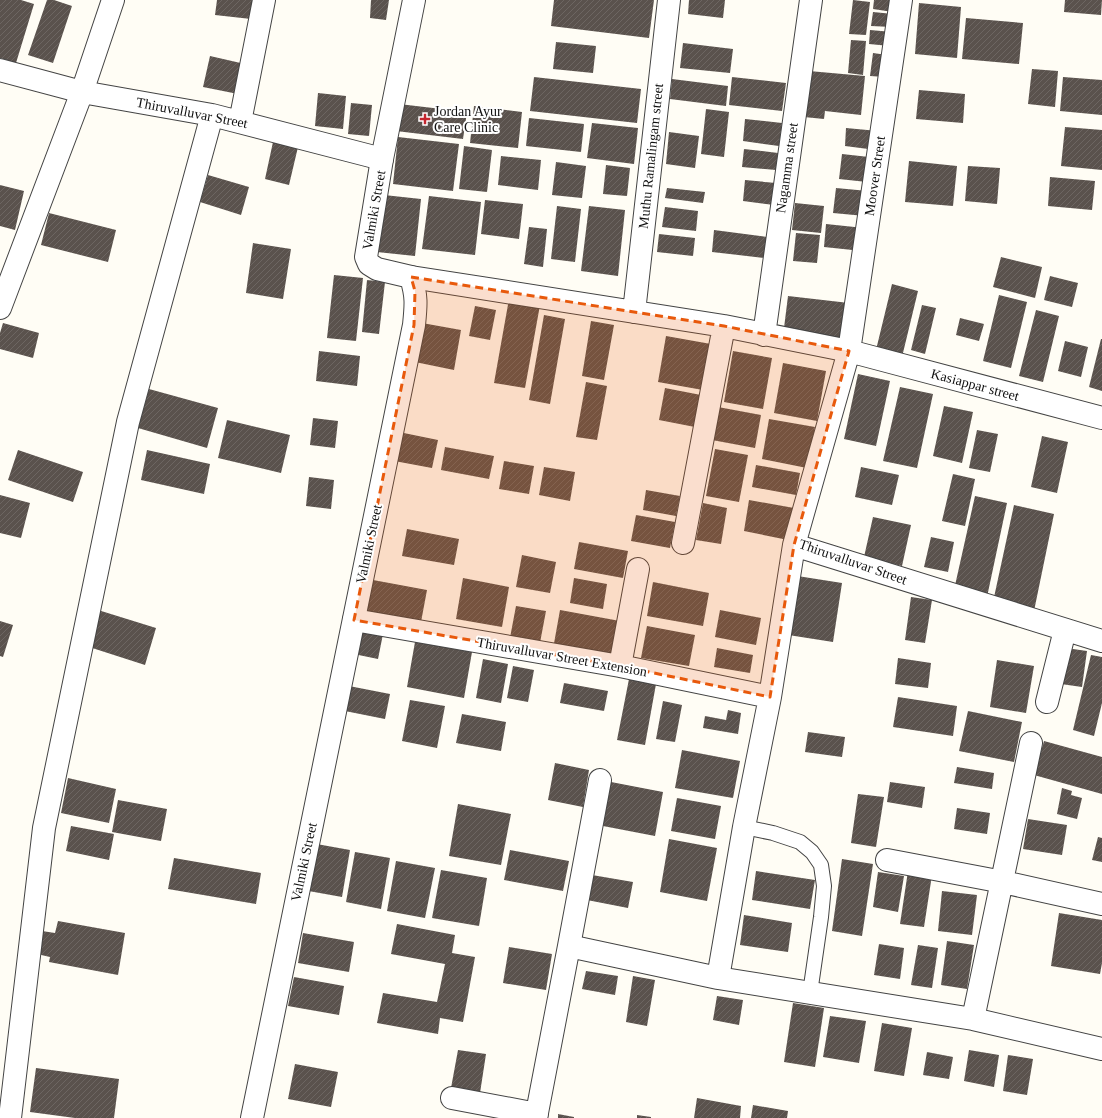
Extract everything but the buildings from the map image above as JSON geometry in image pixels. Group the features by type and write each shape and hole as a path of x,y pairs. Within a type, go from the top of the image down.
{"street":[{"path":"0,308 82,92 113,0"},
{"path":"240,122 264,0"},
{"name":"Valmiki Street","path":"252,1118 414,325 416,305 415,291 411,277 377,269 369,264 366,257 382,159 414,0"},
{"name":"Muthu Ramalingam street","path":"634,312 669,0"},
{"name":"Nagamma street","path":"764,335 810,0"},
{"name":"Moover Street","path":"849,352 901,0"},
{"name":"Thiruvalluvar Street","path":"0,70 82,92 212,114 382,159"},
{"path":"10,1118 44,828 128,422 212,114"},
{"name":"Kasiappar street","path":"411,277 724,326 849,352 1102,418"},
{"path":"682,543 724,326"},
{"name":"Thiruvalluvar Street","path":"849,352 794,545 1102,641"},
{"path":"718,978 744,827 770,697 794,545"},
{"path":"620,666 638,569"},
{"name":"Thiruvalluvar Street Extension","path":"354,620 620,666 770,697"},
{"path":"1047,702 1065,630"},
{"path":"973,1019 1032,743"},
{"path":"452,1098 536,1116 600,780"},
{"path":"887,860 1003,882 1102,904"},
{"path":"569,946 718,978 973,1019 1102,1049"}],"lane":[{"path":"744,827 773,833 800,842 812,852 821,865 824,886 810,993"}],"highlighted area":[{"path":"411,277 724,326 849,351 794,545 770,697 620,666 354,620 414,325 415,291"}],"place":[{"name":"Jordan Ayur Care Clinic","path":"425,119"}]}
